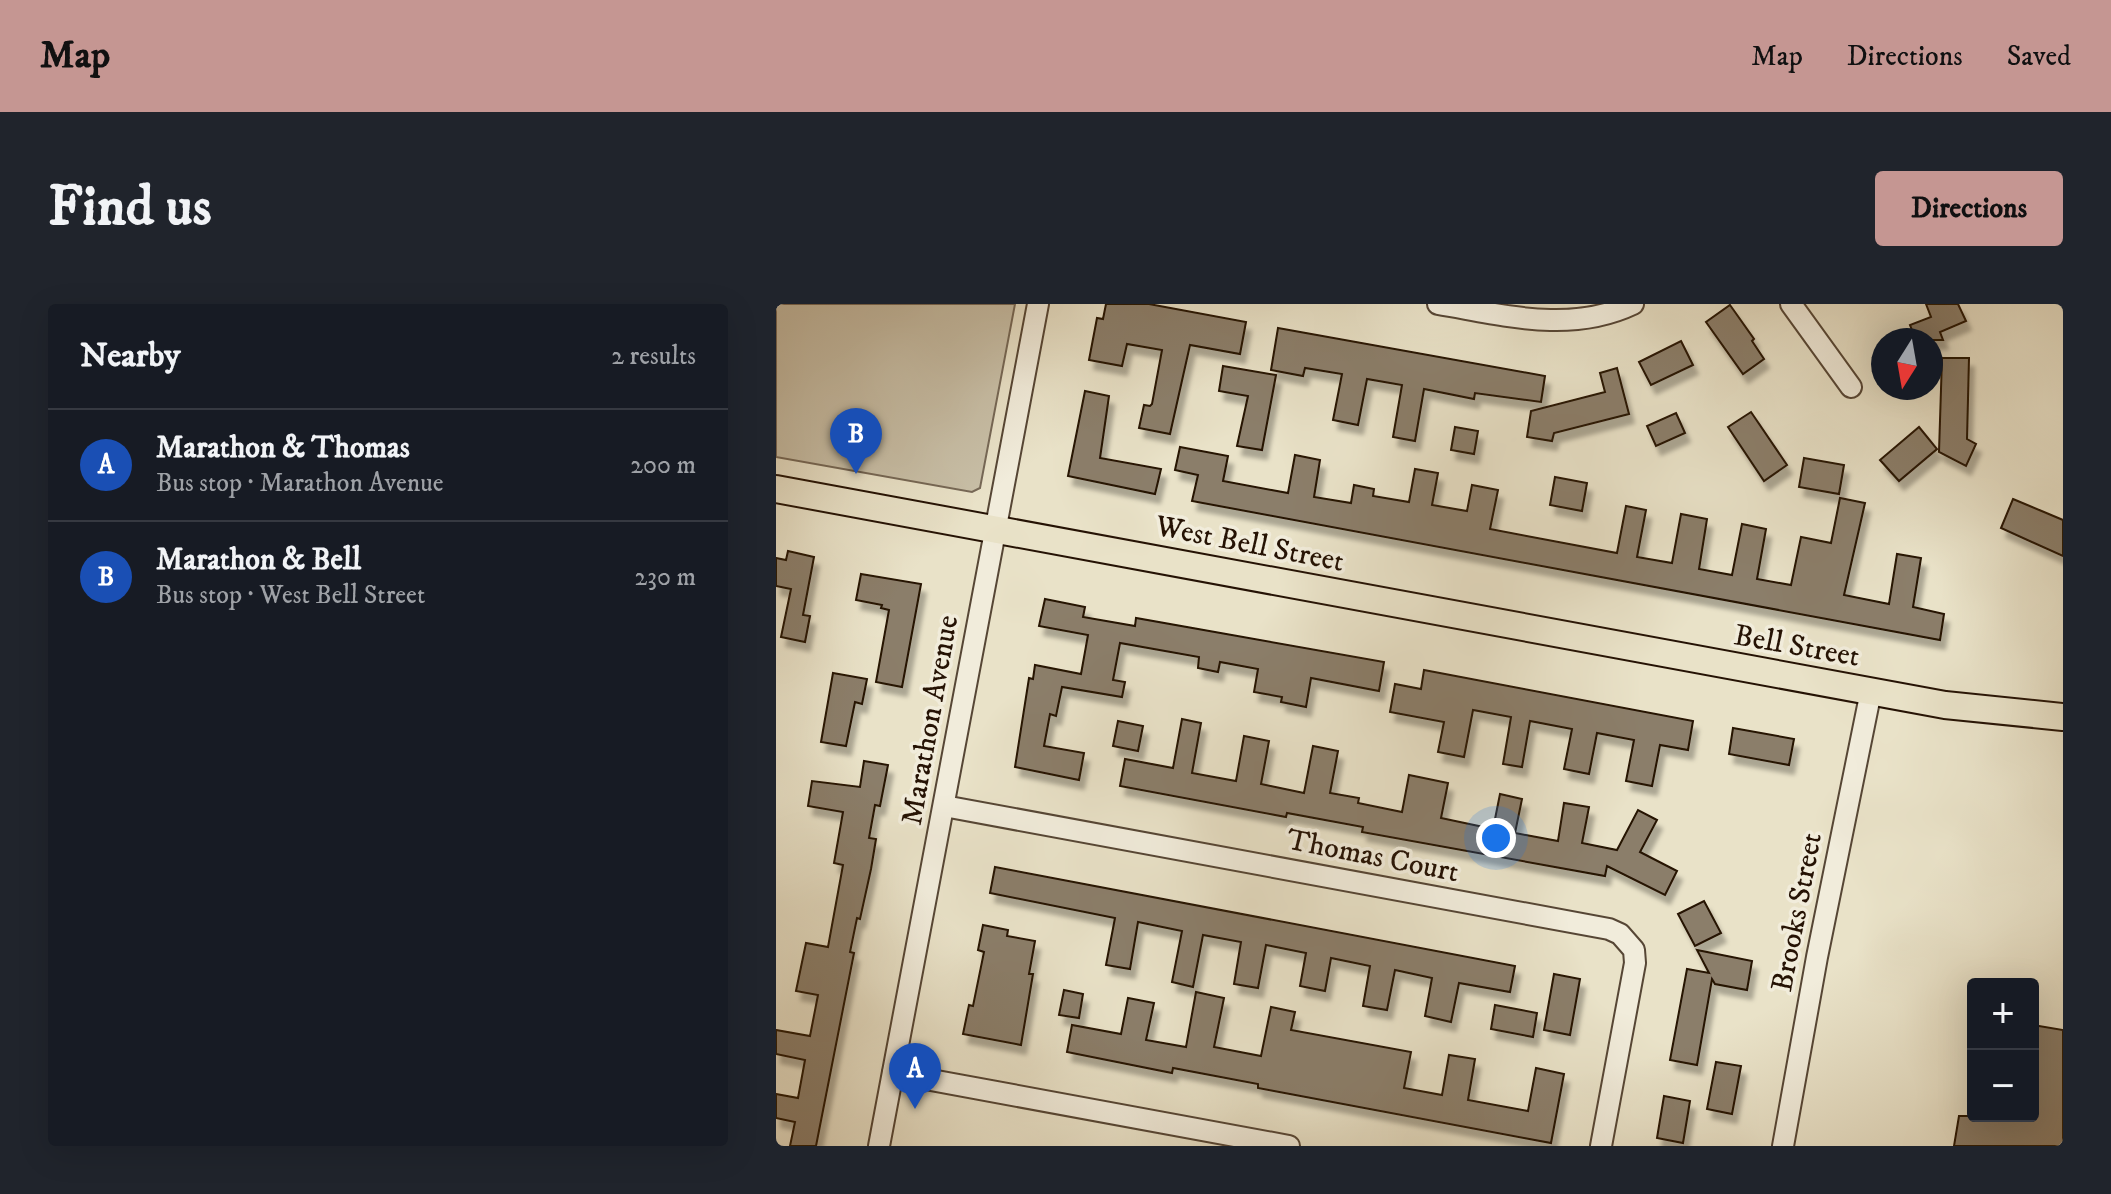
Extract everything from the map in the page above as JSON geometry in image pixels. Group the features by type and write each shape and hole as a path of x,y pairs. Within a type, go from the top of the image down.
{"main road":[{"name":"West Bell Street","path":"776,489 1711,662"},
{"name":"Bell Street","path":"1711,662 1871,691"},
{"path":"1871,691 1945,705 2063,717"}],"street":[{"name":"Marathon Avenue","path":"879,1146 1038,304"},
{"path":"1438,304 1545,321 1580,320 1633,304"},
{"path":"1791,304 1851,387"},
{"name":"Brooks Street","path":"1783,1146 1817,957 1871,691"},
{"name":"Thomas Court","path":"944,806 1609,929 1620,934 1634,950 1635,963 1601,1146"},
{"path":"893,1073 1289,1146"}],"shaded area":[{"path":"776,304 1015,304 980,488 972,492 776,457"}],"building":[{"path":"1106,304 1149,304 1246,322 1240,354 1190,345 1170,434 1139,428 1144,405 1152,404 1162,350 1127,344 1122,366 1089,360 1097,318 1103,319"},
{"path":"1926,304 1958,304 1966,321 1943,331 1943,328 1911,328 1910,325 1931,317"},
{"path":"1730,305 1764,359 1743,374 1706,322"},
{"path":"1278,328 1545,376 1541,402 1475,393 1474,399 1424,389 1415,441 1393,437 1402,385 1367,379 1358,425 1333,420 1342,374 1305,368 1303,376 1271,370"},
{"path":"1681,341 1693,365 1651,385 1639,362"},
{"path":"1943,358 1969,358 1967,439 1976,444 1966,466 1939,452"},
{"path":"1223,366 1276,375 1262,450 1237,446 1248,396 1219,391"},
{"path":"1617,368 1629,414 1554,433 1552,441 1527,437 1531,411 1605,392 1600,373"},
{"path":"1085,391 1109,396 1100,458 1161,469 1155,494 1068,476"},
{"path":"1751,412 1787,465 1764,481 1728,427"},
{"path":"1676,413 1685,433 1656,446 1647,426"},
{"path":"1455,427 1478,431 1474,454 1451,450"},
{"path":"1919,427 1937,449 1899,481 1880,460"},
{"path":"1180,447 1228,456 1223,481 1288,493 1295,455 1320,460 1314,497 1351,503 1354,485 1374,489 1373,496 1409,502 1415,469 1438,473 1432,505 1467,511 1472,485 1498,490 1490,529 1617,553 1626,506 1646,510 1637,557 1672,563 1681,514 1707,519 1699,569 1732,575 1742,524 1766,529 1757,579 1791,585 1801,537 1831,543 1840,498 1865,503 1844,595 1889,604 1897,554 1921,558 1913,607 1944,614 1940,640 1192,501 1198,475 1175,470"},
{"path":"1804,458 1844,465 1839,494 1799,487"},
{"path":"1555,477 1587,483 1582,511 1550,505"},
{"path":"2013,499 2063,520 2063,556 2001,528"},
{"path":"788,551 814,557 803,615 810,616 805,642 781,637 791,589 776,586 776,558 786,560"},
{"path":"861,574 921,584 902,687 876,682 889,610 881,608 882,605 856,600"},
{"path":"1045,599 1085,607 1083,617 1135,626 1136,618 1384,662 1379,691 1311,678 1306,707 1281,702 1282,697 1254,692 1258,669 1220,662 1218,672 1198,668 1199,657 1120,643 1113,680 1125,682 1122,697 1062,687 1056,716 1050,714 1044,746 1084,753 1079,780 1015,767 1029,678 1033,679 1035,665 1081,674 1088,635 1039,626"},
{"path":"1424,670 1693,721 1688,750 1660,745 1652,786 1626,781 1634,740 1597,733 1589,774 1564,769 1572,729 1530,721 1522,767 1503,764 1511,717 1473,710 1464,757 1438,752 1444,722 1390,712 1395,684 1421,689"},
{"path":"833,673 867,679 862,704 855,702 846,746 821,742"},
{"path":"1182,719 1201,723 1192,773 1236,781 1244,736 1269,741 1261,784 1304,793 1313,746 1338,751 1330,793 1359,798 1358,803 1402,812 1409,775 1448,783 1441,818 1493,829 1500,794 1522,799 1515,833 1558,841 1564,803 1589,807 1582,843 1617,850 1638,810 1657,820 1640,852 1677,871 1665,895 1607,866 1605,876 1362,832 1363,827 1287,813 1286,817 1120,786 1125,759 1173,768"},
{"path":"1118,721 1143,726 1138,751 1113,746"},
{"path":"1733,728 1794,739 1789,765 1729,754"},
{"path":"864,761 888,765 880,806 875,805 869,838 876,839 871,869 850,952 854,953 816,1146 790,1146 795,1122 776,1118 776,1094 798,1098 805,1060 776,1054 776,1030 810,1036 818,995 796,991 806,943 828,947 843,865 834,863 843,812 808,806 812,781 860,787"},
{"path":"995,867 1515,966 1510,992 1459,983 1451,1022 1425,1016 1432,978 1395,970 1387,1010 1363,1006 1370,966 1331,958 1325,991 1300,986 1306,953 1266,945 1258,988 1234,984 1241,942 1203,935 1193,987 1172,982 1182,931 1138,922 1130,969 1106,965 1115,918 990,893"},
{"path":"1704,901 1721,933 1695,946 1678,914"},
{"path":"983,925 1008,930 1007,936 1035,941 1029,974 1033,974 1021,1045 963,1034 969,1005 973,1006 984,952 978,950"},
{"path":"1697,950 1752,961 1747,990 1715,984 1712,979 1697,1065 1670,1060 1687,969 1709,973"},
{"path":"1554,974 1580,979 1570,1035 1544,1030"},
{"path":"1064,990 1083,994 1079,1018 1059,1015"},
{"path":"1196,992 1224,998 1214,1047 1261,1056 1271,1007 1295,1012 1291,1030 1411,1052 1404,1088 1442,1095 1449,1055 1475,1059 1468,1100 1528,1111 1536,1068 1564,1074 1551,1143 1258,1088 1258,1084 1173,1068 1172,1073 1067,1052 1072,1025 1121,1034 1128,998 1154,1003 1146,1040 1186,1047"},
{"path":"1495,1005 1537,1013 1533,1037 1491,1029"},
{"path":"2039,1026 2063,1030 2063,1146 1954,1146 1959,1116 1967,1116 1967,1122 2039,1122"},
{"path":"1716,1062 1741,1066 1732,1114 1707,1109"},
{"path":"1664,1096 1690,1101 1683,1143 1657,1138"}],"place":[{"name":"Marathon & Bell","path":"856,474"},
{"name":"Marathon & Thomas","path":"915,1109"}]}
